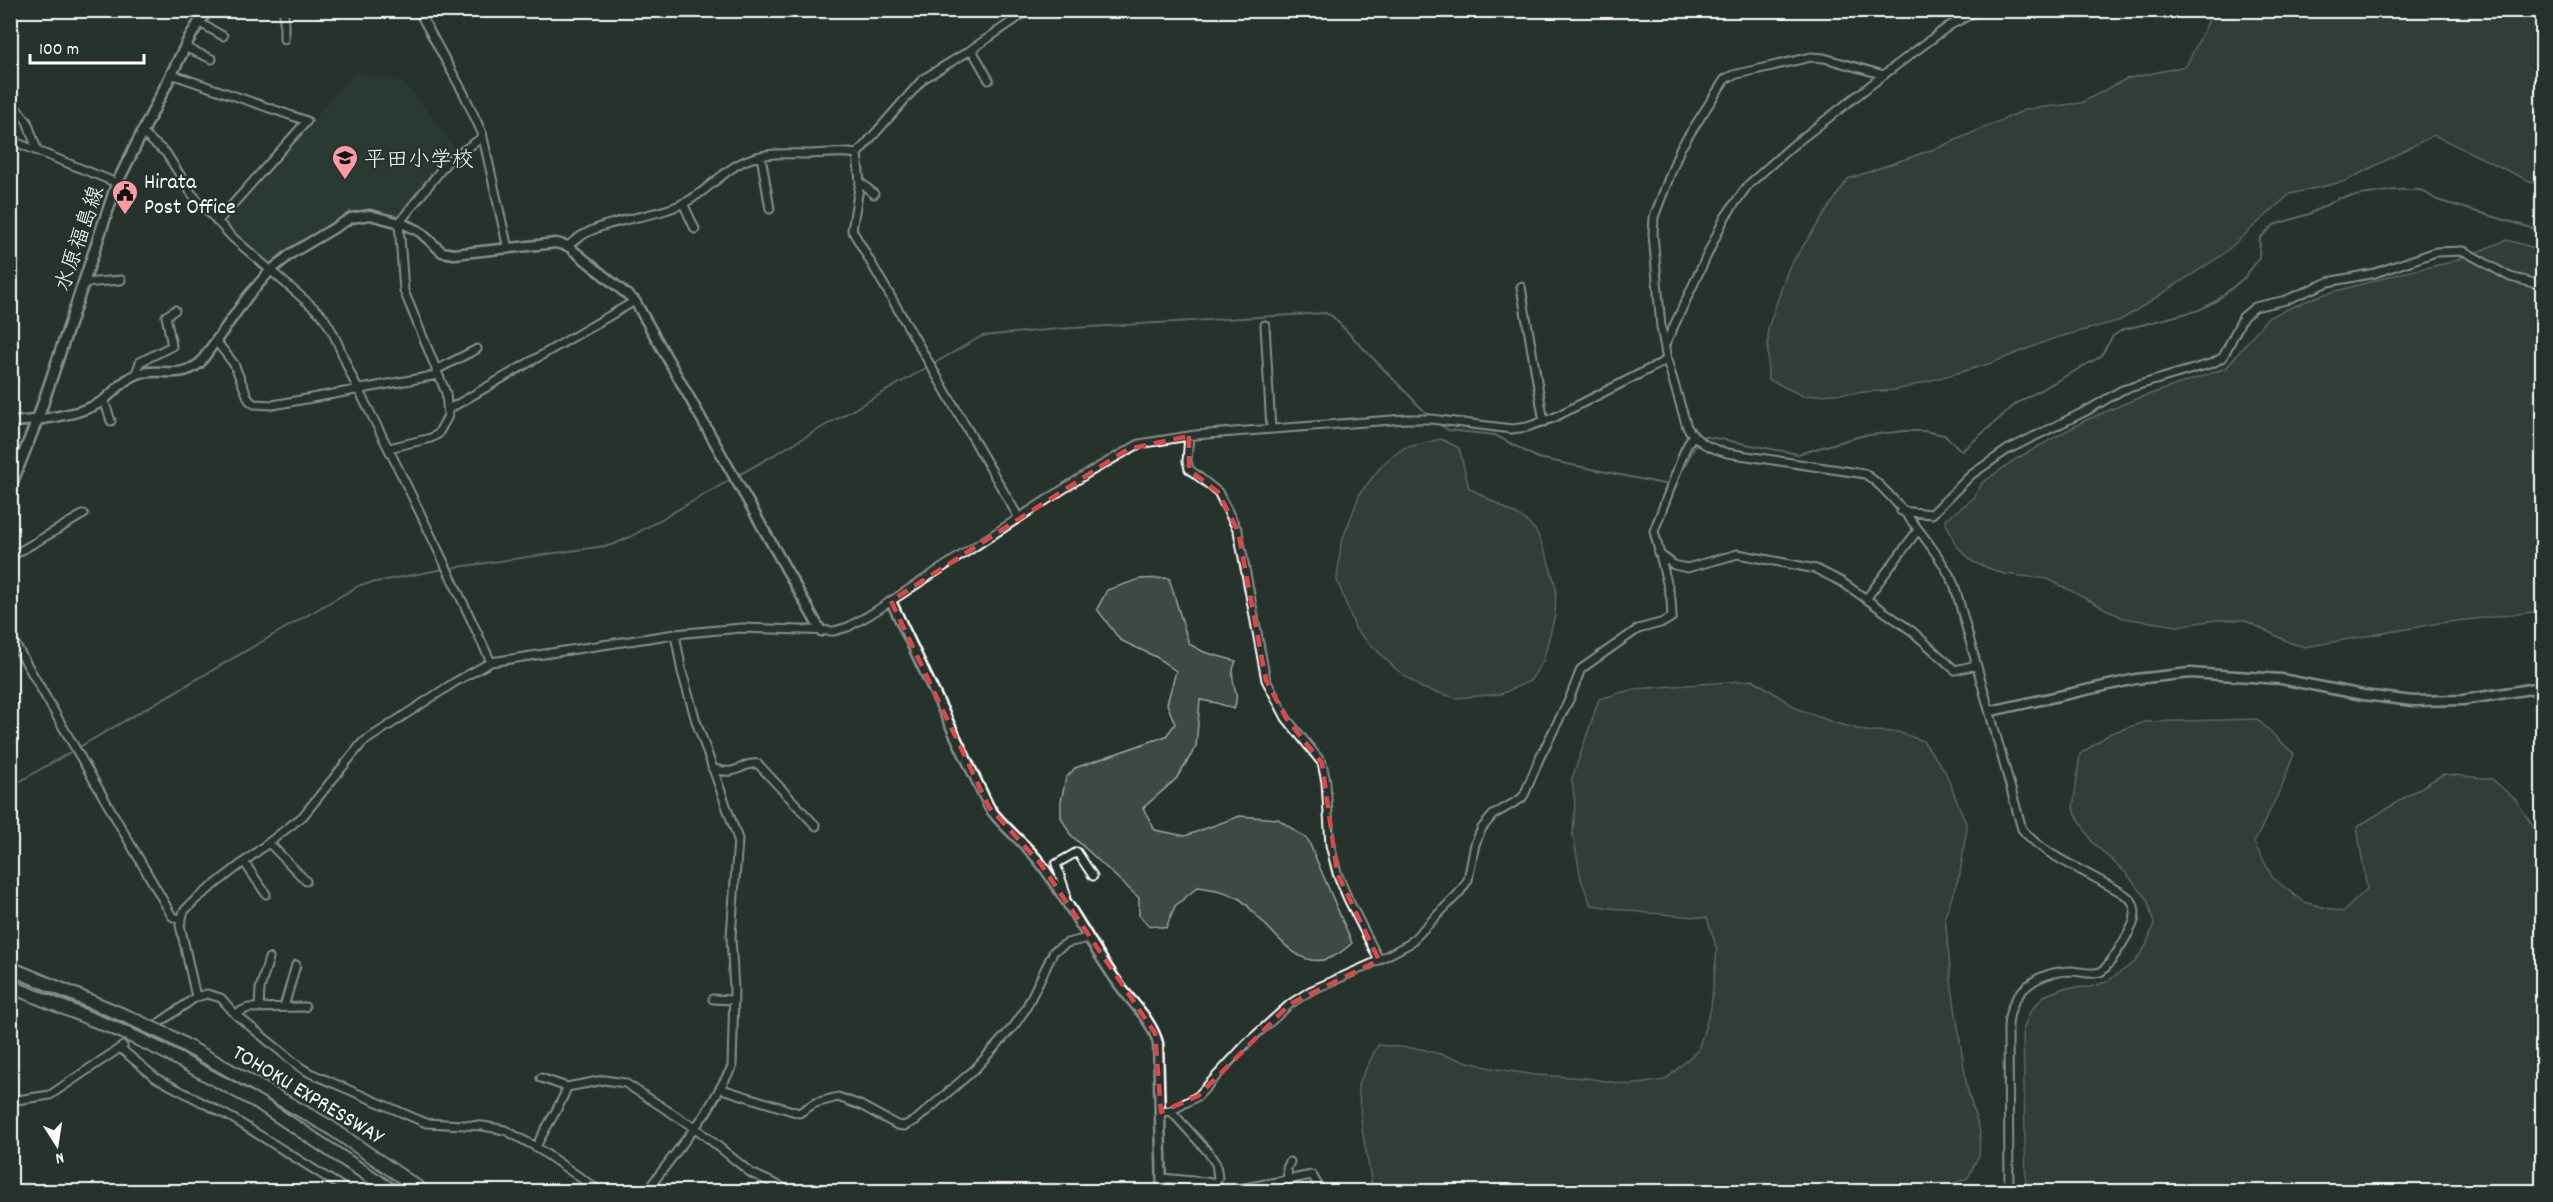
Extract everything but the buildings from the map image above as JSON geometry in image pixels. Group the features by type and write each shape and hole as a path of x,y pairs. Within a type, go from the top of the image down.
{"highway":[{"name":"TOHOKU EXPRESSWAY","path":"10,968 169,1036 328,1126 424,1191"},
{"name":"TOHOKU EXPRESSWAY","path":"10,986 161,1050 259,1103 394,1191"}],"main road":[{"name":"水原福島線","path":"10,488 38,418 117,183 184,47 207,10"}],"street":[{"path":"284,10 284,39"},
{"path":"418,10 464,94 483,137 508,249"},
{"path":"1019,518 852,230 860,182 857,154 923,79 972,50 1029,10"},
{"path":"1665,345 1725,217 1748,185 1792,146 1884,75 1950,26 1979,10"},
{"path":"198,22 223,36"},
{"path":"184,47 212,59"},
{"path":"972,50 989,80"},
{"path":"1884,75 1824,58 1811,57 1733,75 1725,79 1680,149 1654,217 1655,258 1667,360 1692,436 1705,446 1727,453 1865,474 1879,485 1918,530 1950,575 1991,711 2022,829 2044,848 2130,900 2134,905 2135,920 2103,970 2094,973 2055,973 2041,977 2028,984 2013,1003 2008,1026 2009,1191"},
{"path":"171,74 307,121 217,222"},
{"path":"10,101 27,121 37,150"},
{"path":"141,132 166,153 192,194 217,222 321,314 331,326 344,362 389,448 491,662"},
{"path":"389,448 438,434 444,425 449,409 446,393 404,291 399,223 448,161 483,137"},
{"path":"10,140 117,183"},
{"path":"568,246 588,232 683,203 750,158 831,152 857,154"},
{"path":"762,156 770,209"},
{"path":"860,182 874,194"},
{"path":"683,203 695,229"},
{"path":"136,374 169,374 193,368 270,271 292,253 351,218 370,215 399,223 419,231 442,252 454,254 556,243 568,246 635,301 821,631"},
{"path":"1901,511 1932,514 1971,475 2001,453 2088,410 2122,390 2212,363 2223,357 2242,317 2255,307 2286,300 2328,282 2375,273 2436,252 2464,252 2510,277 2542,285"},
{"path":"83,283 121,280"},
{"path":"1521,287 1544,422"},
{"path":"449,409 635,301"},
{"path":"10,422 84,410 104,400 136,374 140,362 172,346 166,316 175,310"},
{"path":"1265,325 1271,429"},
{"path":"216,341 234,364 246,396 254,404 273,405 437,373 477,349"},
{"path":"196,997 180,925 184,910 310,809 362,743 455,681 491,662 675,634 741,628 834,631 848,627 891,601 1128,449 1151,441 1405,419 1431,419 1512,429 1544,422 1667,360"},
{"path":"104,400 111,421"},
{"path":"1190,436 1187,461 1189,469 1218,492 1238,531 1266,680 1286,718 1322,763 1326,782 1330,845 1337,873 1379,960"},
{"path":"1166,1112 1198,1096 1248,1042 1290,1004 1310,991 1409,944 1459,893 1468,880 1474,844 1482,828 1493,815 1522,798 1569,700 1581,669 1638,629 1664,622 1672,617 1671,599 1654,531 1683,452 1692,436"},
{"path":"10,557 84,514"},
{"path":"1866,599 1918,530"},
{"path":"1658,553 1674,565 1687,568 1738,554 1809,567 1834,578 1912,631 1955,670 1976,665"},
{"path":"891,601 989,807 1000,822 1040,863 1120,986 1146,1016 1155,1034 1166,1112 1162,1191"},
{"path":"646,1191 722,1089 732,1067 733,1000 730,936 738,839 693,712 675,634"},
{"path":"10,635 172,916 180,920"},
{"path":"1991,711 2136,679 2190,673 2281,679 2363,695 2413,701 2463,700 2542,687"},
{"path":"712,768 733,772 752,764 758,764 816,826"},
{"path":"269,843 306,881"},
{"path":"1065,899 1066,893 1056,864 1077,852 1093,876"},
{"path":"244,862 266,894"},
{"path":"722,1089 799,1113 815,1103 838,1097 860,1105 897,1125 910,1124 950,1093 991,1053 1024,1010 1058,947 1088,938"},
{"path":"259,1008 260,989 269,958"},
{"path":"284,1007 296,965"},
{"path":"159,1023 196,997 216,994 235,1014 310,1073 426,1123 483,1126 505,1130 536,1147 601,1191"},
{"path":"713,999 733,1000"},
{"path":"235,1014 248,1008 305,1007"},
{"path":"10,1101 50,1095 121,1047 156,1078 231,1118 350,1191"},
{"path":"541,1078 567,1087 604,1080 625,1083 694,1128 760,1178 784,1185 793,1191"},
{"path":"536,1147 548,1120 562,1101 567,1087"},
{"path":"1166,1112 1216,1164 1218,1178 1213,1187"},
{"path":"1288,1180 1287,1168 1290,1162"},
{"path":"1161,1178 1229,1191 1260,1189 1312,1175 1322,1191"}],"highlighted area":[{"path":"1189,436 1189,470 1218,492 1238,531 1266,680 1286,718 1322,763 1337,873 1379,960 1290,1004 1198,1096 1161,1112 1155,1033 1040,863 989,807 891,601 1128,449"}],"shaded area":[{"path":"2208,11 2542,11 2542,187 2434,135 2346,181 2290,194 2221,256 2121,320 2052,339 1989,364 1897,390 1803,396 1768,379 1768,328 1789,267 1848,179 1940,147 2027,109 2081,103 2126,79 2186,66 2208,22"},
{"name":"平田小学校","path":"355,72 402,82 417,97 456,151 399,218 370,211 350,215 269,266 222,223"},
{"path":"2507,240 2542,250 2542,611 2440,623 2305,647 2291,643 2244,620 2216,620 2178,626 2123,618 2048,579 2004,574 1973,562 1956,545 1945,520 1974,498 1982,483 2016,459 2084,421 2133,400 2226,368 2267,318 2318,296 2452,262"},
{"path":"1441,439 1459,448 1469,488 1524,519 1536,531 1556,587 1555,615 1543,661 1530,681 1501,694 1456,698 1422,688 1397,670 1356,630 1337,580 1341,544 1360,493 1383,464 1404,448"},
{"path":"1169,578 1189,644 1204,652 1236,661 1233,681 1236,702 1234,709 1200,700 1196,747 1176,779 1143,808 1155,830 1185,836 1240,816 1278,819 1308,840 1352,943 1337,955 1323,960 1311,960 1299,955 1288,948 1241,900 1229,894 1198,887 1175,906 1166,928 1148,925 1139,915 1139,898 1070,834 1061,817 1061,801 1066,778 1075,768 1166,736 1175,724 1167,704 1176,671 1156,657 1120,640 1097,609 1107,590 1140,579"},
{"path":"1754,680 1798,709 1835,723 1866,731 1898,732 1923,741 1945,771 1967,826 1960,874 1945,916 1951,980 1967,1088 1980,1132 1979,1155 1968,1178 1932,1192 1373,1191 1362,1129 1358,1085 1378,1045 1421,1049 1491,1068 1535,1075 1586,1078 1631,1085 1665,1080 1698,1050 1711,1008 1717,949 1707,918 1591,905 1581,879 1573,835 1575,804 1572,779 1599,699 1634,689"},
{"path":"2257,719 2294,754 2281,788 2254,843 2273,878 2303,902 2343,912 2367,889 2357,827 2443,774 2492,779 2515,799 2542,840 2542,1191 2026,1191 2023,1030 2030,1012 2044,996 2064,988 2090,987 2106,982 2135,962 2146,946 2154,924 2147,899 2127,874 2092,842 2073,809 2080,754 2111,733 2145,722"}],"waterway":[{"path":"1674,486 1694,448 1704,436 1798,454 1861,436 1924,431 1944,435 1962,451 2017,403 2100,357 2113,336 2122,330 2199,310 2216,301 2245,277 2259,258 2260,238 2274,225 2309,214 2340,198 2396,190 2421,190 2437,200 2542,231"},
{"path":"933,364 982,336 1057,329 1325,313 1332,316 1430,417"},
{"path":"10,787 360,585 444,569 612,545 630,537 928,367"},
{"path":"1434,421 1448,430 1495,435 1538,458 1669,485"}],"tunnel":[{"path":"123,1046 152,1027"}],"place":[{"name":"平田小学校","path":"345,181"},
{"name":"Hirata Post Office","path":"125,216"}]}
